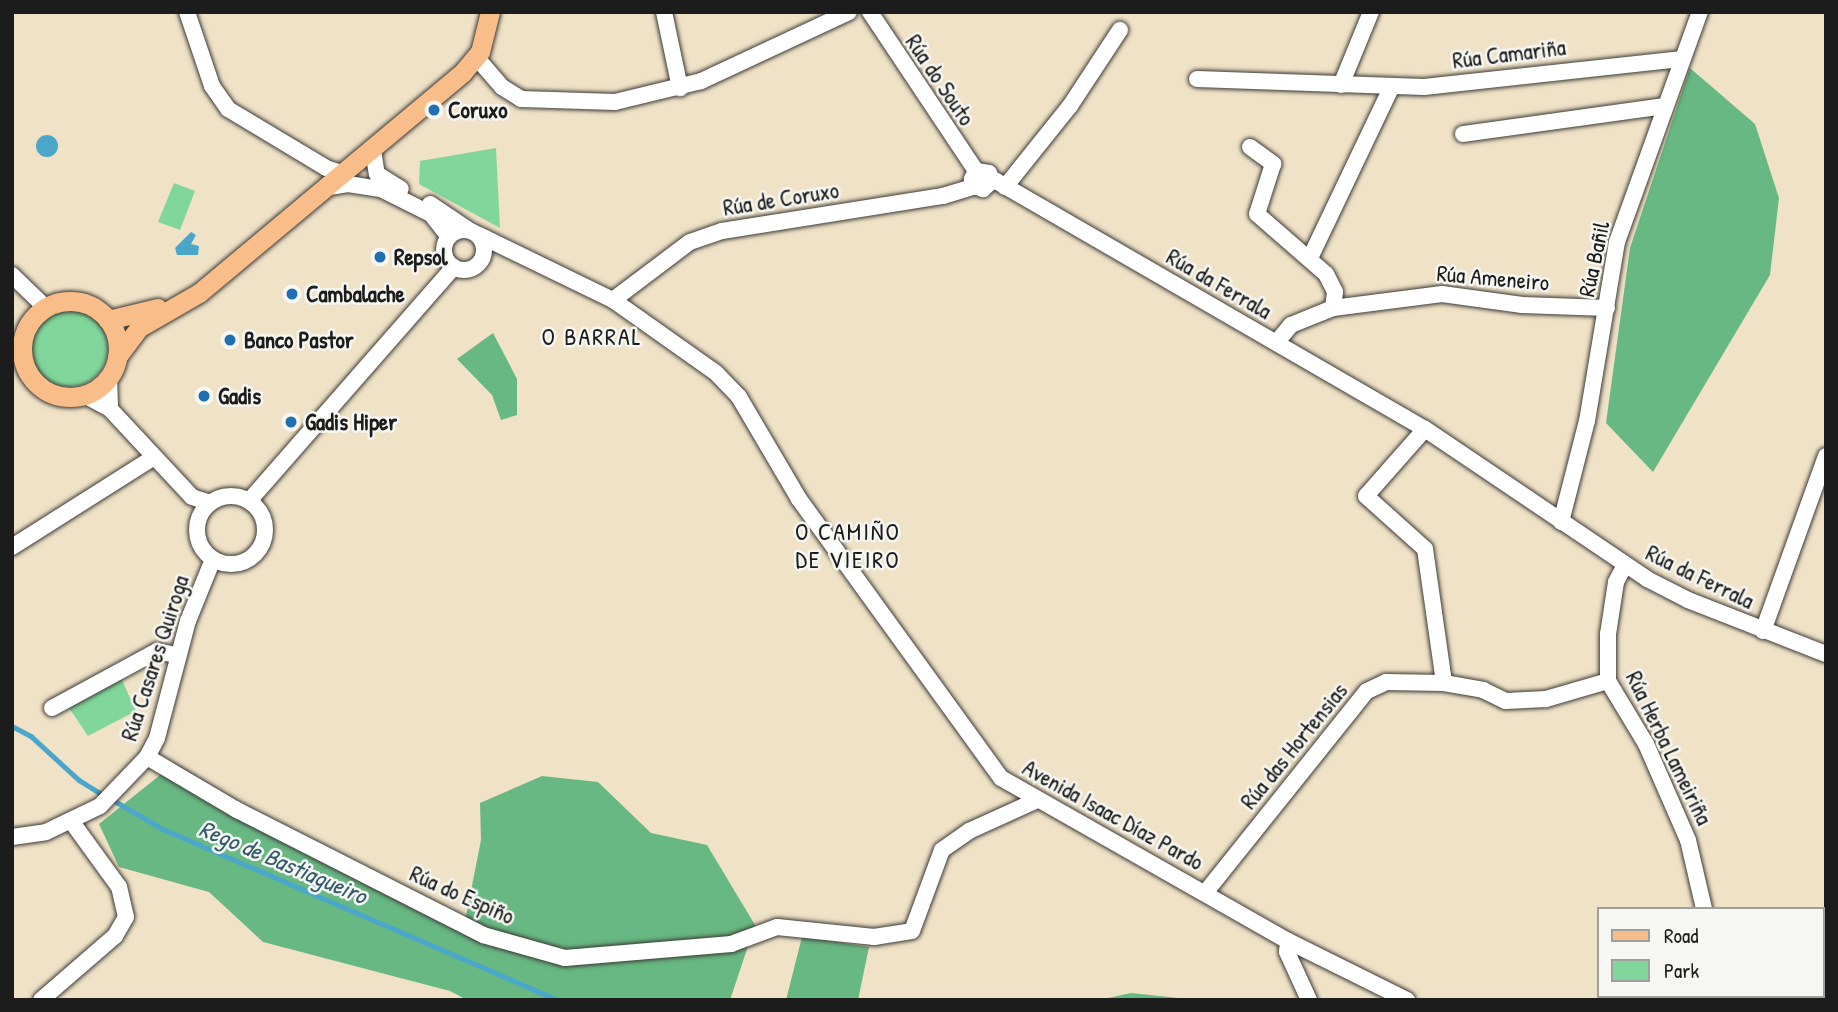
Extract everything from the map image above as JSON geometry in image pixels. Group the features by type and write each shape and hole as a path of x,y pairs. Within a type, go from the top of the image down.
{"main road":[{"path":"23,335 21,378 54,395 84,395 108,377 117,357 140,327 198,293 345,174 476,57 490,12"},
{"path":"12,355 23,335 45,307 62,302 83,303 108,320 120,320 198,293"},
{"path":"108,320 117,357"}],"street":[{"path":"187,12 212,86 228,109 326,168 345,174"},
{"path":"664,12 680,88"},
{"path":"476,57 502,87 532,102 615,102 680,88 849,12"},
{"name":"Rúa do Souto","path":"870,12 987,180"},
{"path":"1341,85 1371,12"},
{"name":"Rúa Bañil","path":"1561,522 1587,421 1617,242 1699,13"},
{"path":"987,180 1070,106 1120,30"},
{"name":"Rúa Camariña","path":"1196,79 1391,88 1682,59"},
{"path":"1310,258 1391,88"},
{"path":"1463,134 1664,106"},
{"path":"1250,147 1273,164 1256,214 1326,274 1335,292 1333,308"},
{"path":"373,150 373,162 381,177 474,233 484,257"},
{"name":"Rúa de Coruxo","path":"614,300 690,242 722,231 943,196 987,180"},
{"name":"Rúa da Ferrala","path":"987,180 1425,429 1625,565 1688,600 1826,654"},
{"path":"329,187 348,184 381,189 431,214 449,237 445,257 454,267 468,270 484,257 511,251"},
{"path":"449,237 474,233"},
{"name":"Avenida Isaac Díaz Pardo","path":"474,233 614,300 716,373 739,397 799,499 1000,778 1035,801 1205,892 1288,942 1407,1000"},
{"path":"199,518 210,503 229,496 249,501 454,267"},
{"path":"12,275 45,307"},
{"name":"Rúa Ameneiro","path":"1276,343 1291,325 1333,308 1442,294 1522,304 1607,308"},
{"path":"108,377 110,410"},
{"path":"84,395 110,410 151,459 192,497 210,503"},
{"path":"1425,429 1366,496 1426,549 1444,683"},
{"path":"1763,631 1826,456"},
{"path":"12,547 72,513 151,459"},
{"name":"Rúa Casares Quiroga","path":"192,497 199,518 198,541 213,559 244,561 260,547 262,517 249,501"},
{"name":"Rúa Casares Quiroga","path":"12,837 72,822 100,806 147,757 157,738 176,654 213,559"},
{"name":"Rúa Herba Lameiriña","path":"1625,565 1616,582 1608,634 1608,681 1646,744 1688,839 1704,907"},
{"path":"52,708 158,651 176,654"},
{"name":"Rúa das Hortensias","path":"1205,892 1367,691 1386,682 1444,683 1483,690 1506,701 1546,699 1608,681"},
{"name":"Rúa do Espiño","path":"147,757 237,810 483,935 565,958 731,944 777,928 874,937 912,931 942,850 969,831 1035,801"},
{"path":"41,1000 115,936 126,917 119,887 72,822"},
{"path":"1288,942 1287,952 1309,1000"}],"green space":[{"path":"1690,68 1755,124 1779,198 1770,275 1653,472 1606,423 1630,248"},
{"path":"496,148 500,228 419,184 420,161"},
{"path":"174,183 195,191 180,230 158,222"},
{"path":"61,309 77,309 91,315 102,326 108,340 108,356 102,370 91,381 77,387 61,387 47,381 36,370 30,356 30,340 36,326 47,315"},
{"path":"493,333 517,379 517,415 501,420 492,395 457,359"},
{"path":"121,678 136,711 88,736 67,705"},
{"path":"175,763 293,835 465,921 481,840 480,803 542,776 598,782 651,833 707,845 755,925 730,1000 467,1000 450,991 263,942 209,892 119,867 99,824"},
{"path":"802,937 869,947 858,1000 786,1000"},
{"path":"1131,993 1197,1000 1099,1000"}],"water":[{"path":"47,135 55,138 58,146 55,154 47,157 39,154 36,146 39,138"},
{"path":"191,232 196,235 191,244 199,246 198,255 177,255 175,248"}],"waterway":[{"name":"Rego de Bastiagueiro","path":"12,726 31,736 79,780 105,796"},
{"name":"Rego de Bastiagueiro","path":"113,800 163,829 559,1000"}],"place":[{"name":"Coruxo","path":"434,110"},
{"name":"Repsol","path":"380,257"},
{"name":"Cambalache","path":"292,294"},
{"name":"Banco Pastor","path":"230,340"},
{"name":"Gadis","path":"204,396"},
{"name":"Gadis Hiper","path":"291,422"}],"district":[{"name":"O BARRAL","path":"592,337"},
{"name":"O CAMIÑO DE VIEIRO","path":"848,546"}]}
